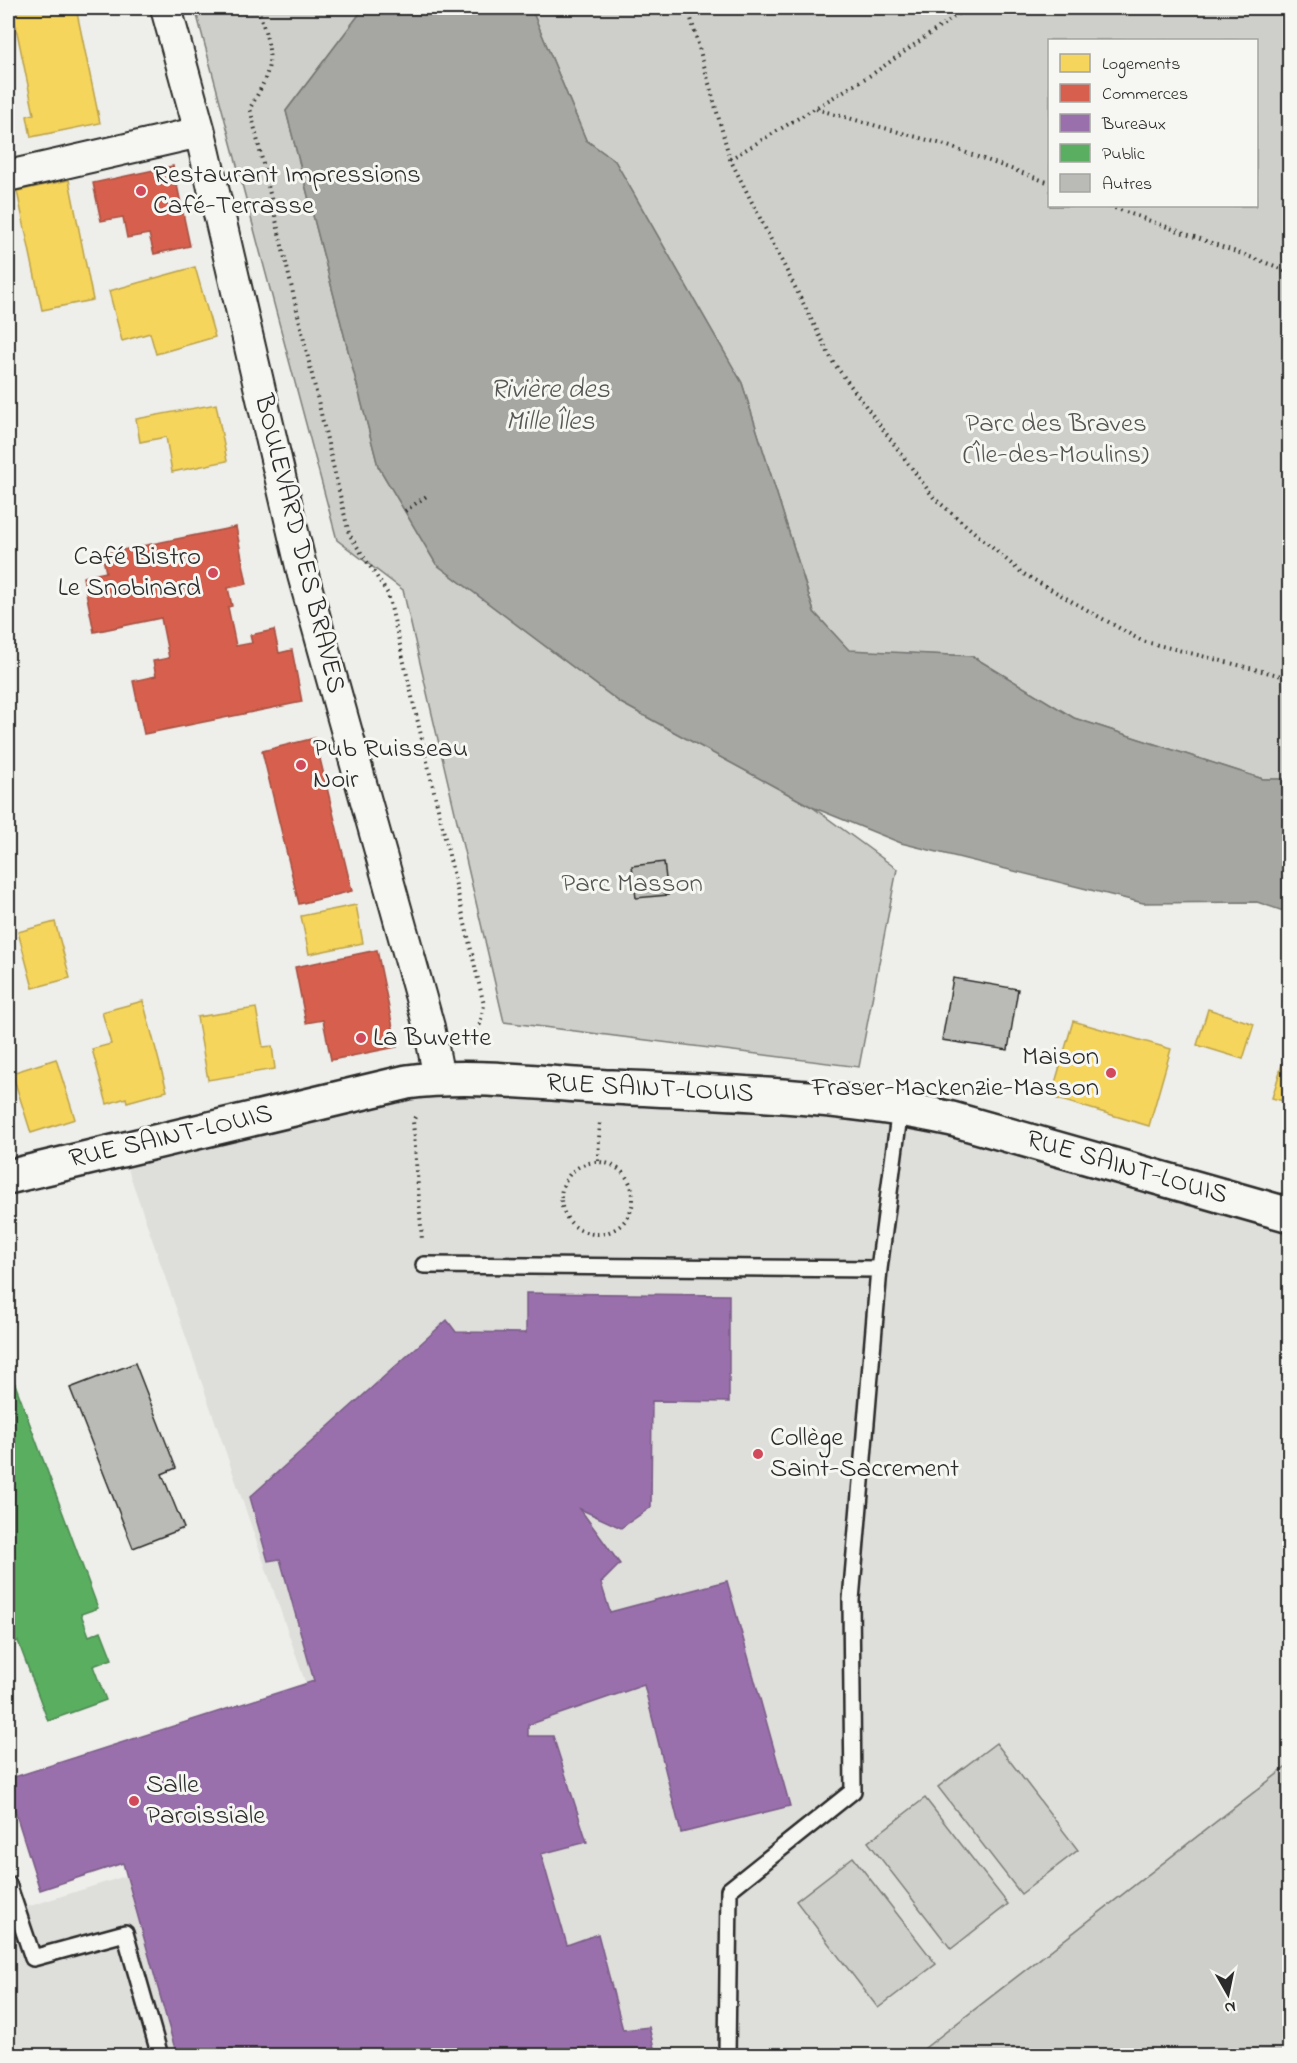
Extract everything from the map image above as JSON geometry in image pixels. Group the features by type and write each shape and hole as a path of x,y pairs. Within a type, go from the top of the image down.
{"main road":[{"name":"RUE SAINT-LOUIS","path":"8,1177 407,1082 439,1078 768,1095 900,1107 952,1119 1290,1215"}],"street":[{"name":"BOULEVARD DES BRAVES","path":"166,8 200,132 303,575 429,1027 439,1078"},
{"path":"8,176 200,132"}],"lane":[{"path":"727,2055 729,1890 853,1791 851,1600 879,1269 900,1107"},
{"path":"424,1265 879,1269"},
{"path":"8,1884 33,1958 125,1933 160,2055"}],"path":[{"path":"258,8 270,46 268,78 249,108 349,534 388,594 484,1005 480,1024 439,1078 413,1121 424,1265"},
{"path":"688,8 730,159 833,362 934,498 1022,573 1142,640 1290,678"},
{"path":"730,159 874,73 967,8"},
{"path":"815,109 942,144 1048,182"},
{"path":"1113,207 1275,266 1290,275"},
{"path":"405,511 428,495"},
{"path":"598,1161 621,1170 629,1180 633,1191 630,1216 622,1225 599,1235 577,1229 568,1221 560,1199 562,1187 576,1168 598,1161"}],"shaded area":[{"name":"Collège Saint-Sacrement","path":"433,1081 897,1122 995,1143 1289,1225 1289,2055 8,2055 8,1913 348,1806 122,1152"}],"green space":[{"name":"Parc Masson","path":"195,8 364,8 286,111 378,466 436,564 621,703 812,807 897,869 859,1067 504,1022 403,590 337,540"},
{"name":"Parc des Braves (Île-des-Moulins)","path":"531,8 1289,8 1289,779 1263,779 1074,718 972,656 849,651 814,612 742,383 615,161 586,140"},
{"path":"996,1743 1078,1850 1021,1894 938,1787"},
{"path":"1289,1765 1289,2055 916,2055"},
{"path":"925,1798 1008,1904 951,1949 868,1842"},
{"path":"853,1857 936,1964 878,2008 796,1901"}],"water":[{"name":"Rivière des Mille Îles","path":"364,8 531,8 586,140 615,161 742,383 814,612 849,650 972,656 1074,718 1263,779 1289,779 1289,913 1257,902 1143,903 901,843 812,807 621,703 436,564 378,466 286,111"}],"building: Logements":[{"path":"12,8 76,8 100,123 31,137 27,116 34,114"},
{"path":"69,180 93,300 42,310 17,191"},
{"path":"195,267 215,337 156,354 150,333 122,341 109,291"},
{"path":"216,404 227,461 172,472 166,437 140,442 136,419"},
{"path":"356,905 363,943 309,954 301,916"},
{"path":"55,922 70,978 33,988 18,932"},
{"path":"143,1001 167,1091 127,1102 126,1098 107,1104 92,1049 111,1044 102,1012"},
{"path":"256,1008 263,1047 272,1046 275,1069 208,1080 197,1017"},
{"path":"1208,1009 1254,1024 1243,1059 1197,1045"},
{"name":"Maison Fraser-Mackenzie-Masson","path":"1073,1021 1171,1049 1149,1126 1051,1097"},
{"path":"1290,1038 1290,1103 1272,1098"},
{"path":"56,1059 75,1119 31,1133 12,1073"}],"building: Commerces":[{"path":"173,166 190,246 154,254 149,234 127,238 123,217 101,221 93,183"},
{"path":"236,527 247,584 228,588 232,606 228,607 236,646 252,643 250,635 274,630 279,653 292,650 302,702 144,734 133,681 156,676 153,661 169,658 161,618 94,632 83,577 106,572 102,554"},
{"path":"315,738 352,891 299,904 262,751"},
{"path":"377,950 397,1047 331,1060 323,1020 306,1023 295,967"}],"building: Bureaux":[{"path":"526,1293 729,1295 729,1402 652,1401 651,1507 621,1528 580,1509 620,1564 601,1583 610,1612 727,1581 790,1806 681,1833 644,1685 528,1725 528,1736 553,1736 587,1842 541,1854 567,1945 598,1934 623,2030 649,2027 656,2056 177,2056 123,1863 40,1890 8,1789 8,1779 314,1681 280,1559 268,1561 250,1497 447,1320 456,1332 526,1333"}],"building: Public":[{"path":"8,1365 98,1608 81,1614 89,1636 101,1631 112,1659 93,1666 106,1700 48,1721 18,1641 8,1645"}],"building: Autres":[{"path":"664,862 668,895 636,898 632,866"},
{"path":"953,978 1018,989 1008,1050 942,1040"},
{"path":"135,1363 176,1468 162,1474 184,1528 133,1548 70,1388"}],"place":[{"name":"Restaurant Impressions Café-Terrasse","path":"141,191"},
{"name":"Café Bistro Le Snobinard","path":"213,573"},
{"name":"Pub Ruisseau Noir","path":"301,765"},
{"name":"La Buvette","path":"361,1038"},
{"name":"Maison Fraser-Mackenzie-Masson","path":"1111,1073"},
{"name":"Collège Saint-Sacrement","path":"758,1454"},
{"name":"Salle Paroissiale","path":"134,1801"}]}
